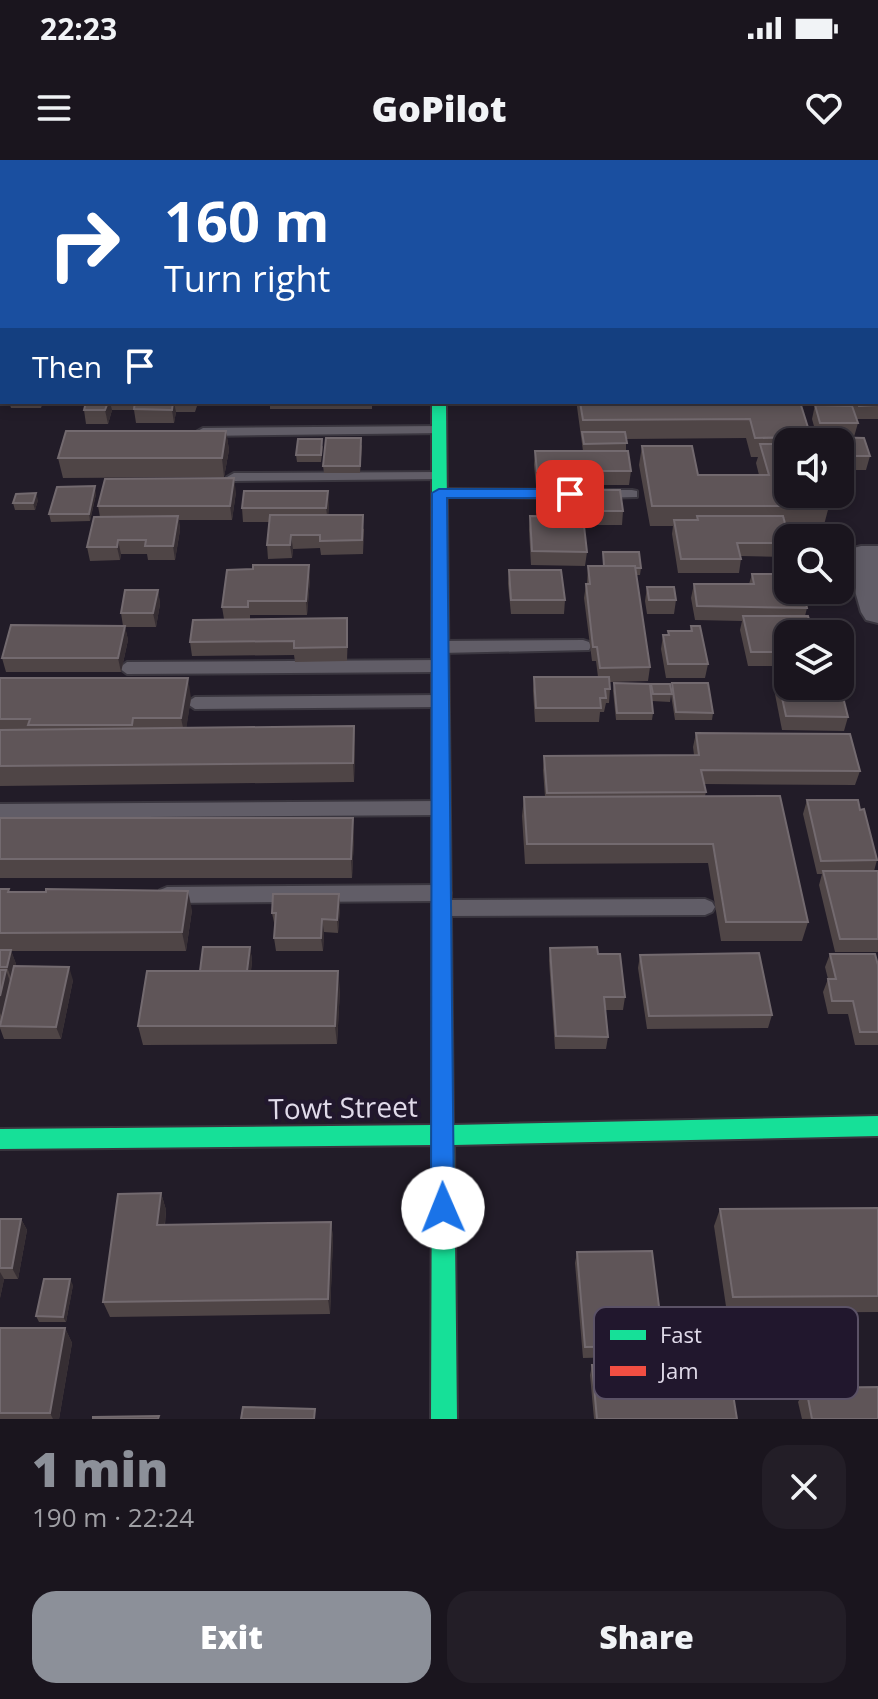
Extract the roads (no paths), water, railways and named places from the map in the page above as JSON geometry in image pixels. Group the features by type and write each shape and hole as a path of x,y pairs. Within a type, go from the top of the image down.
{"street":[{"path":"439,404 444,1419"},
{"path":"869,556 878,612"},
{"name":"Towt Street","path":"0,1139 442,1135 878,1126"}],"lane":[{"path":"188,432 440,430"},
{"path":"234,477 632,494"},
{"path":"440,647 583,646"},
{"path":"127,668 440,666"},
{"path":"195,703 440,701"},
{"path":"0,811 441,808"},
{"path":"141,896 705,907"}]}
